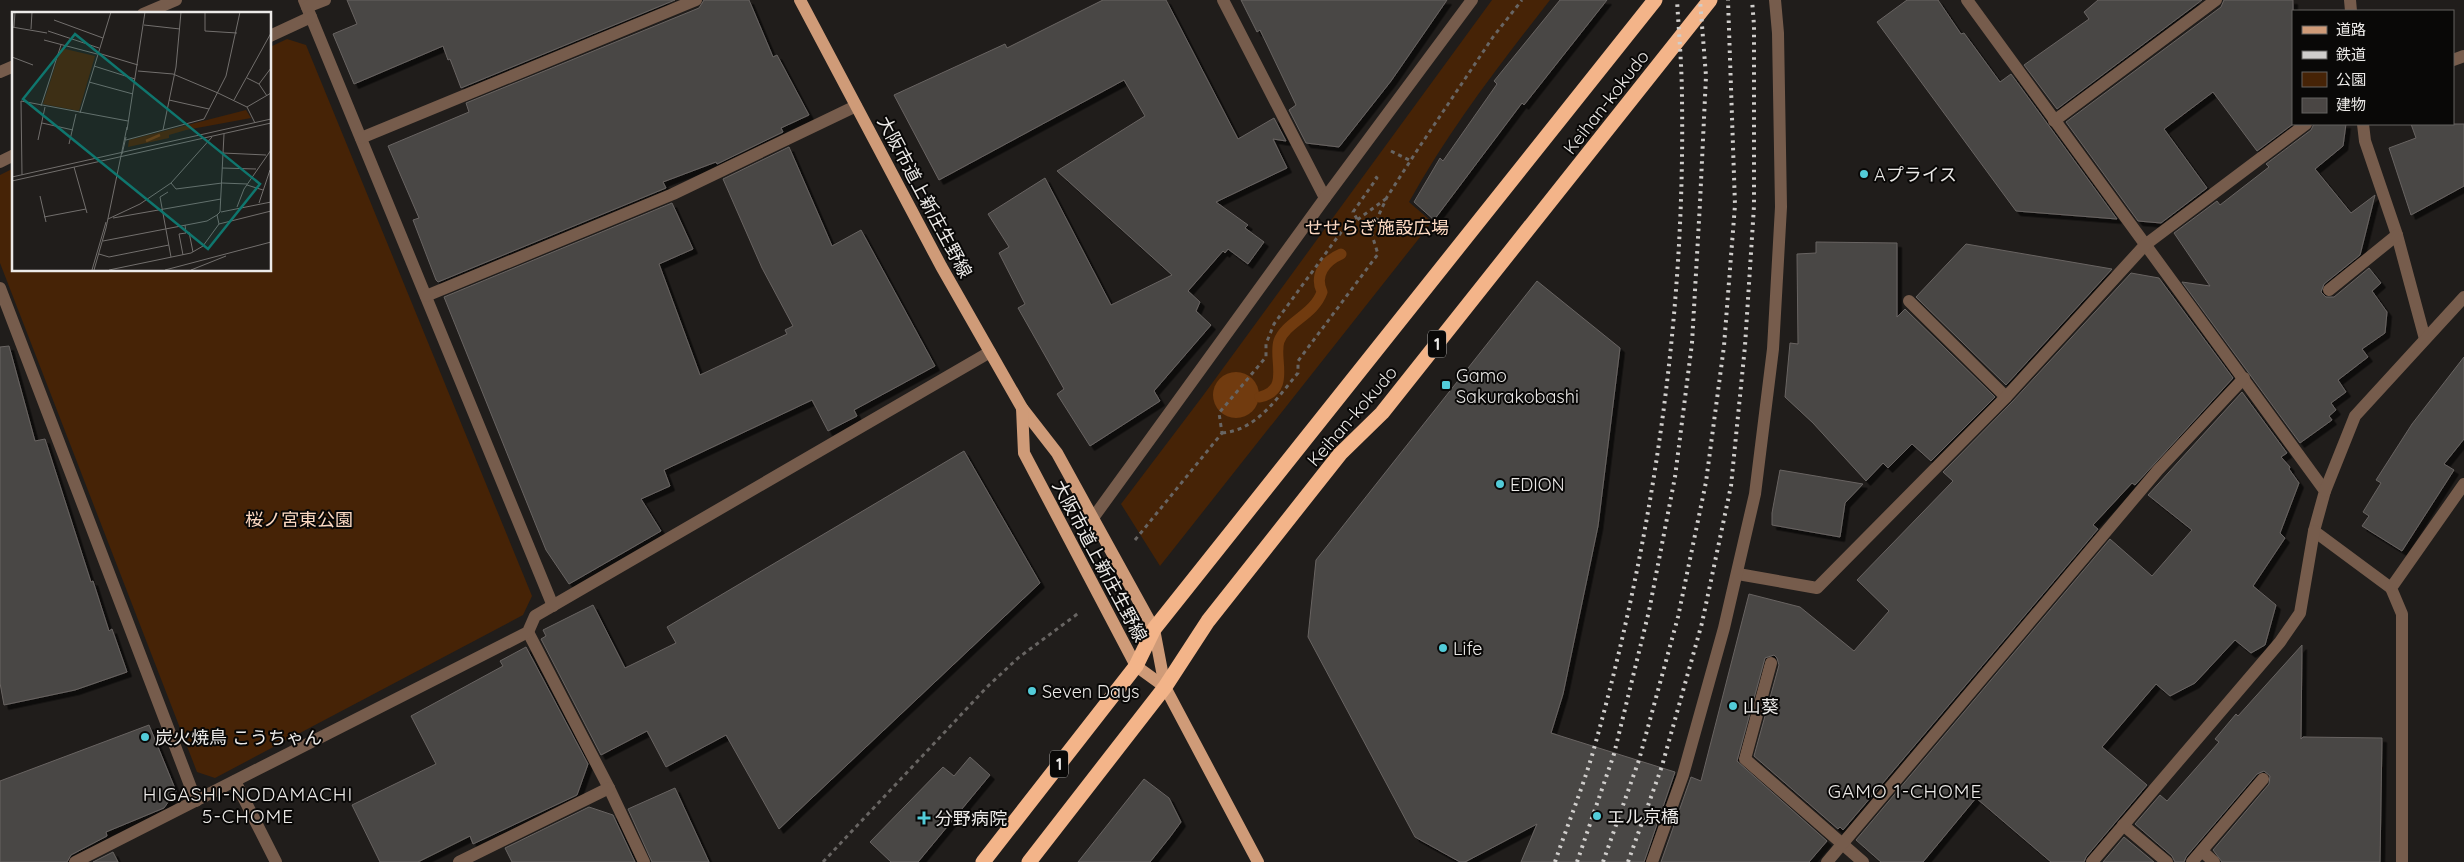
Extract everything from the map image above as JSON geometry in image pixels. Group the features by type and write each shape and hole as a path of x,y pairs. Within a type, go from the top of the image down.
{"highway":[{"name":"Keihan-kokudo","path":"983,862 1136,666 1154,629 1655,0"},
{"name":"Keihan-kokudo","path":"1029,862 1165,687 1208,622 1340,454 1382,412 1710,0"}],"main road":[{"name":"大阪市道上新庄生野線","path":"800,0 941,266 1022,408 1057,453 1154,629 1165,687 1258,862"},
{"name":"大阪市道上新庄生野線","path":"1022,408 1024,453 1136,666 1165,687"}],"street":[{"path":"147,12 176,0"},
{"path":"271,35 307,8 325,0"},
{"path":"361,138 696,0"},
{"path":"1223,0 1325,198"},
{"path":"1093,518 1325,198 1472,0"},
{"path":"1652,862 1683,775 1738,574 1755,494 1773,349 1781,207 1778,33 1775,0"},
{"path":"1968,0 2054,121 2325,491"},
{"path":"2054,121 2216,0"},
{"path":"307,8 553,606"},
{"path":"0,72 12,67"},
{"path":"426,296 672,194 856,106"},
{"path":"1738,574 1817,588 2006,397 2146,245 2305,125"},
{"path":"2362,125 2365,141 2397,235 2425,339"},
{"path":"0,162 12,156"},
{"path":"2329,290 2397,235"},
{"path":"0,288 196,801"},
{"path":"2092,862 2280,642 2300,612 2314,531 2325,491 2355,416 2464,297"},
{"path":"1909,302 2006,397"},
{"path":"75,862 528,632 535,616 990,352"},
{"path":"1828,862 2158,470 2244,378"},
{"path":"2391,588 2464,484"},
{"path":"2314,531 2391,588 2402,614 2402,862"},
{"path":"528,632 609,788 644,862"},
{"path":"1772,663 1744,758 1863,862"},
{"path":"2192,862 2263,779"},
{"path":"235,781 276,862"},
{"path":"459,862 609,788"},
{"path":"2123,825 2168,862"},
{"path":"2202,852 2214,862"}],"path":[{"path":"1135,540 1222,433 1236,432 1263,415 1298,373 1298,361 1378,254 1371,232 1387,197 1493,37 1522,0"},
{"path":"1387,149 1410,161"},
{"path":"1357,220 1353,212 1377,178 1370,173"},
{"path":"1222,433 1219,413 1266,357 1266,344 1274,324 1342,230 1387,197"},
{"path":"1343,220 1346,227"},
{"path":"823,862 987,687 1018,658 1082,611"}],"green space":[{"name":"せせらぎ施設広場","path":"1492,0 1550,0 1458,123 1409,202 1432,222 1160,566 1121,504 1202,397"},
{"name":"桜ノ宮東公園","path":"287,39 306,45 532,596 523,615 215,778 197,772 0,263 0,175 12,169 12,271 271,271 271,47"}],"shaded area":[{"path":"1241,372 1245,373 1255,382 1258,386 1258,404 1249,414 1241,418 1231,418 1223,414 1214,404 1213,390 1217,382 1227,373"}],"building":[{"path":"347,0 675,0 461,88 443,46 354,84 333,34 357,24"},
{"path":"704,0 749,0 773,57 777,55 809,115 781,128 783,132 717,164 716,162 663,182 666,188 438,282 413,220 419,218 388,146 469,112 466,103 699,8"},
{"path":"1103,0 1166,0 1238,139 1274,118 1286,141 1273,139 1287,168 1216,202 1248,225 1245,228 1264,242 1248,264 1228,249 1225,253 1223,251 1188,291 1200,302 1196,311 1211,325 1154,391 1160,401 1090,446 1057,394 1064,389 1018,308 1025,304 999,253 1009,247 988,214 1045,178 1111,305 1172,275 1057,171 1145,116 1124,80 939,180 894,95 1005,44 1007,48"},
{"path":"1241,0 1447,0 1391,81 1339,147 1306,143 1289,110 1296,105 1260,30 1257,32"},
{"path":"1560,0 1607,0 1524,105 1522,103 1434,220 1414,202 1440,158 1443,161 1497,84 1494,81"},
{"path":"1907,0 1938,0 1961,34 1964,33 2000,82 2011,74 2117,219 2016,211 1877,22"},
{"path":"2098,0 2202,0 2057,109 2024,65 2089,19 2084,12"},
{"path":"2224,0 2293,0 2292,125 2257,151 2213,92 2164,129 2207,188 2161,223 2138,221 2066,122 2221,7"},
{"path":"2464,124 2464,186 2411,215 2389,148 2416,138 2411,125"},
{"path":"2314,125 2346,125 2343,146 2315,169 2351,213 2375,195 2360,255 2324,284 2321,292 2326,297 2334,297 2369,268 2381,283 2372,291 2387,312 2385,333 2362,349 2368,357 2338,380 2346,392 2331,403 2336,410 2329,416 2332,420 2300,443 2182,282 2210,286 2174,233 2217,201 2220,205 2269,167 2266,164 2311,130"},
{"path":"789,147 832,246 861,230 935,366 854,410 857,416 828,431 812,400 664,470 670,486 641,499 661,531 569,584 546,550 444,297 672,203 693,249 659,264 700,375 787,334 785,330 793,326 762,268 723,179"},
{"path":"1816,242 1897,243 1897,317 1905,309 1995,397 1931,461 1912,444 1888,468 1883,463 1866,481 1813,423 1785,397 1790,343 1798,344 1797,254 1816,253"},
{"path":"1966,244 2112,269 2006,385 1916,297"},
{"path":"2131,273 2159,278 2233,378 2135,485 2132,483 2093,525 2098,529 1843,830 1840,827 1838,829 1754,756 1779,665 1774,655 1765,658 1737,761 1827,841 1809,862 1661,862 1691,777 1701,781 1749,594 1800,607 1854,651 1889,611 1857,580 1953,481 1943,472 2012,402"},
{"path":"1537,281 1620,348 1598,526 1563,694 1551,733 1675,772 1644,862 1521,862 1537,824 1465,862 1460,862 1415,837 1308,637 1316,560"},
{"path":"9,346 35,441 45,439 91,582 93,581 109,631 112,629 127,672 75,690 4,705 0,683 0,347"},
{"path":"2464,357 2464,439 2444,464 2454,470 2402,551 2362,526 2369,516 2363,512 2381,483 2376,480 2412,424"},
{"path":"2242,392 2287,453 2281,457 2290,467 2289,469 2299,483 2280,533 2285,538 2253,586 2276,605 2265,645 2251,653 2235,640 2195,683 2170,696 2156,684 2102,747 2147,785 2086,857 2084,862 2051,862 1976,798 1923,862 1881,862 1856,840 2110,539 2152,576 2192,530 2148,495"},
{"path":"964,451 1040,583 779,829 726,735 666,767 647,731 601,755 541,639 546,636 543,630 593,605 625,668 676,643 667,627"},
{"path":"1780,470 1863,484 1845,503 1840,537 1772,525 1772,513"},
{"path":"2302,645 2301,739 2303,737 2382,738 2380,862 2222,862 2213,850 2269,784 2270,776 2264,771 2257,774 2186,857 2184,862 2175,862 2172,856 2135,824 2160,795 2167,801 2219,742 2215,739 2236,714 2238,716"},
{"path":"526,647 588,764 577,795 473,844 470,836 418,862 380,862 352,805 436,764 411,716 503,666 500,661"},
{"path":"149,725 176,791 164,808 106,832 107,836 71,855 67,862 0,862 0,781"},
{"name":"分野病院","path":"970,757 990,775 918,862 891,862 870,842 943,767 954,776"},
{"path":"1144,779 1169,798 1181,822 1170,837 1150,862 1078,862"},
{"path":"675,788 709,862 652,862 628,809"},
{"path":"589,807 613,815 635,862 512,862 505,848"},
{"path":"2124,837 2154,862 2103,862"},
{"path":"113,852 118,862 93,862"}],"waterway":[{"path":"1260,397 1275,388 1278,381 1279,341 1283,334 1307,313 1318,300 1322,292 1319,280 1322,269 1330,260 1341,254"}],"railway":[{"path":"1555,862 1591,760 1616,667 1649,507 1661,426 1678,264 1682,182 1682,89 1677,0"},
{"path":"1577,862 1614,754 1649,611 1675,477 1692,343 1700,203 1706,76 1700,0"},
{"path":"1603,862 1639,760 1678,617 1706,482 1724,346 1735,205 1728,0"},
{"path":"1628,862 1662,766 1702,623 1731,486 1745,346 1754,206 1754,25 1752,0"}],"place":[{"name":"Aプライス","path":"1864,174"},
{"name":"Gamo Sakurakobashi","path":"1446,385"},
{"name":"EDION","path":"1500,484"},
{"name":"Life","path":"1443,648"},
{"name":"Seven Days","path":"1032,691"},
{"name":"山葵","path":"1733,706"},
{"name":"炭火焼鳥 こうちゃん","path":"145,737"},
{"name":"エル京橋","path":"1597,816"},
{"name":"分野病院","path":"924,818"}],"district":[{"name":"GAMO 1-CHOME","path":"1905,791"},
{"name":"HIGASHI-NODAMACHI 5-CHOME","path":"248,805"}]}
